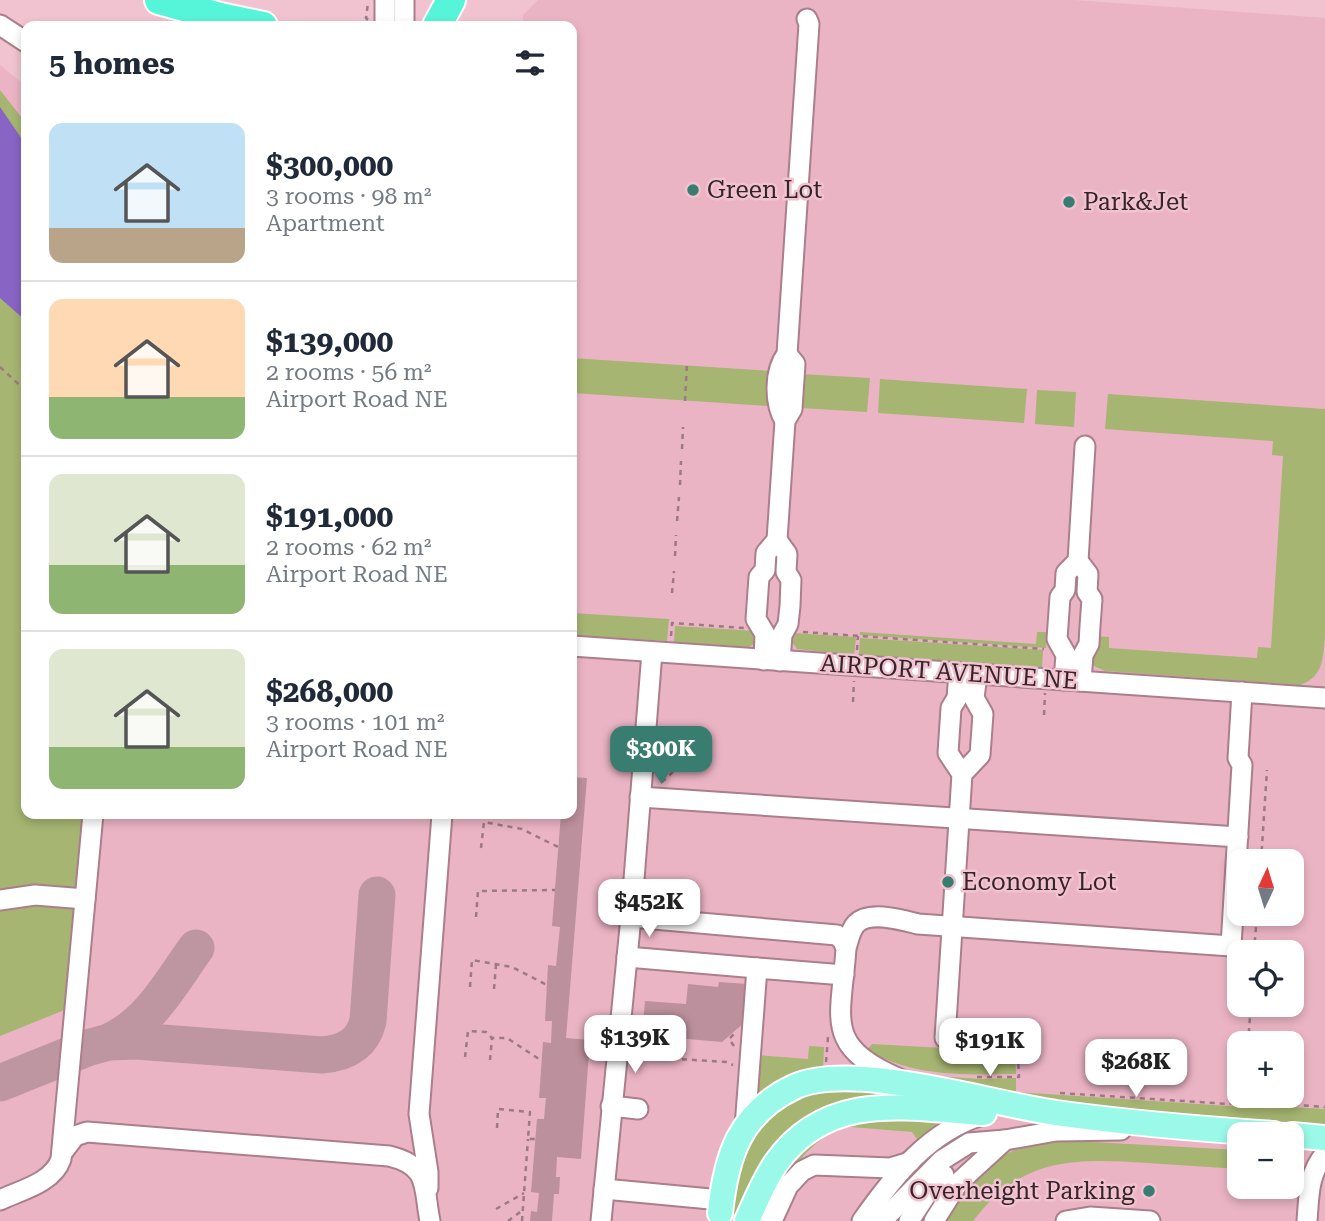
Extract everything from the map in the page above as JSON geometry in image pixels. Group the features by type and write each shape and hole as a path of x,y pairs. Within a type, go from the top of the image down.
{"highway":[{"path":"159,0 239,21"},
{"path":"440,21 451,0"}],"main road":[{"path":"720,1206 727,1163 745,1127 764,1106 778,1096 813,1080 850,1079 1056,1103 1227,1131"},
{"path":"747,1221 765,1182 788,1149 812,1127 845,1112 877,1107 1002,1114 1056,1103"},
{"path":"1304,1136 1325,1138"}],"street":[{"path":"378,21 385,0"},
{"path":"404,0 404,21"},
{"path":"774,632 756,619 759,577 765,570 766,553 777,540 785,421 792,410 795,364 787,354 809,24 807,19"},
{"path":"0,25 21,39"},
{"path":"1066,653 1089,644 1092,600 1087,592 1088,574 1078,561 1085,446"},
{"path":"774,632 788,624 791,580 786,572 788,554 777,540"},
{"path":"1064,683 1066,653 1057,639 1060,597 1065,590 1066,573 1078,561"},
{"path":"772,660 774,632"},
{"name":"AIRPORT AVENUE NE","path":"577,646 968,673 1064,683 1325,698"},
{"path":"601,1221 631,917 652,652"},
{"path":"966,698 968,673"},
{"path":"918,1087 859,1056 843,1036 840,1021 846,947 853,927 863,919 901,919 918,924 952,927 1231,946 1242,765 1248,758 1247,693"},
{"path":"963,766 980,755 983,713 966,698"},
{"path":"963,766 948,753 951,708 966,698"},
{"path":"945,1038 963,766"},
{"path":"640,802 705,811 736,803 1238,837"},
{"path":"0,1200 54,1174 62,1153 93,819"},
{"path":"378,1155 394,1152 405,1144 413,1133 419,1114 442,819"},
{"path":"0,900 35,895 85,898"},
{"path":"631,917 832,934 841,938 846,947"},
{"path":"627,957 844,975"},
{"path":"745,1127 757,968"},
{"path":"66,1103 68,1112 78,1124 100,1133"},
{"path":"611,1106 638,1109"},
{"path":"419,1114 428,1172 430,1221"},
{"path":"862,1221 911,1161 956,1125 983,1115 1002,1114"},
{"path":"882,1221 942,1160 969,1143 1056,1131 1213,1130"},
{"path":"62,1153 75,1136 87,1132 378,1155 398,1158 414,1168 424,1182 428,1196"},
{"path":"909,1221 930,1189 947,1172 968,1157 1005,1140"},
{"path":"933,1221 958,1183 1005,1140"},
{"path":"1310,1217 1312,1176 1325,1154"},
{"path":"772,1221 788,1186 802,1171 814,1165 890,1168 911,1161"},
{"path":"604,1189 720,1206"},
{"path":"893,1221 910,1192"},
{"path":"1066,1221 1090,1217 1150,1221"}],"path":[{"path":"369,0 366,18 372,21"},
{"path":"685,401 687,363"},
{"path":"0,367 21,386"},
{"path":"682,449 683,427"},
{"path":"680,485 681,461"},
{"path":"677,521 679,497"},
{"path":"675,555 676,535"},
{"path":"672,593 674,571"},
{"path":"670,645 672,623 1066,653"},
{"path":"856,655 858,636"},
{"path":"853,702 855,675"},
{"path":"1044,715 1064,683"},
{"path":"1262,849 1267,770"},
{"path":"481,848 484,822 522,829 558,848"},
{"path":"476,917 478,891 555,890"},
{"path":"511,898 512,892"},
{"path":"470,986 472,960 512,967 547,985"},
{"path":"494,989 496,965"},
{"path":"466,1057 468,1031 486,1032 492,1038 507,1038 541,1061"},
{"path":"490,1060 492,1038"},
{"path":"974,1077 1019,1077 1017,1042"},
{"path":"629,1052 632,1056 726,1062 735,1068"},
{"path":"1056,1103 1227,1104"},
{"path":"1304,1105 1325,1107"},
{"path":"496,1128 498,1109 530,1112 522,1221"},
{"path":"528,1139 535,1139"},
{"path":"496,1209 524,1193"},
{"path":"508,1221 523,1210"}],"shaded area":[{"path":"538,0 1074,0 1325,18 1325,1221 0,1221 0,65 21,82 21,819 577,819 577,21 523,21 523,15"},
{"path":"0,107 21,138 21,317 0,298"}],"green space":[{"path":"0,90 21,117 21,819 82,819 67,1009 0,1036"},
{"path":"577,358 770,371 768,406 577,393"},
{"path":"801,374 870,378 867,412 801,408"},
{"path":"880,379 1027,389 1024,423 878,413"},
{"path":"1037,390 1076,392 1074,427 1035,424"},
{"path":"1108,394 1325,409 1325,636 1321,665 1314,677 1300,685 1105,671 1094,666 1093,636 1109,637 1109,648 1257,658 1258,647 1271,648 1283,456 1272,455 1273,441 1105,429"},
{"path":"577,613 669,619 667,641 577,635"},
{"path":"675,626 756,631 757,642 749,647 674,642"},
{"path":"860,632 1036,644 1037,632 1047,632 1046,648 860,635"},
{"path":"792,633 856,637 854,655 797,649 792,642"},
{"path":"860,638 1043,650 1042,667 859,655"},
{"path":"872,1044 1015,1052 1016,1074 958,1074 921,1070 885,1059 867,1050"},
{"path":"809,1046 824,1047 823,1069 756,1098 757,1055 808,1059"},
{"path":"923,1075 981,1079 1016,1078 1016,1092 1227,1106 1227,1108 1325,1109 1325,1125 1304,1122 1047,1102"},
{"path":"826,1086 917,1097 827,1110 744,1215 731,1213 744,1148 779,1104"},
{"path":"951,1116 907,1155 896,1158 917,1139 912,1132 839,1126 847,1122"},
{"path":"839,1126 802,1157 787,1178 765,1221 760,1221 787,1167 813,1139"},
{"path":"1074,1141 1227,1149 1227,1168 1120,1161 1072,1162 1030,1173 1010,1184 973,1221 938,1221 965,1186 982,1170 1007,1154 1045,1143"}],"building":[{"path":"577,777 587,778 566,1038 590,1040 581,1159 557,1157 559,1194 554,1194 552,1221 530,1221 531,1211 537,1212 539,1193 531,1192 537,1119 544,1119 546,1098 539,1098 543,1042 551,1043 552,1021 545,1021 548,965 556,966 560,927 552,926 561,819 577,819"},
{"path":"719,982 748,984 745,1022 722,1042 642,1035 645,1001 686,1004 688,984 718,987"}],"taxiway":[{"path":"0,1083 87,1048 109,1042 136,1041 322,1055 345,1050 362,1036 368,1021 377,895"},
{"path":"109,1042 148,1013 196,948"}],"place":[{"name":"Green Lot","path":"693,190"},
{"name":"Park&Jet","path":"1069,202"},
{"name":"Economy Lot","path":"948,882"},
{"name":"Overheight Parking","path":"1149,1191"}]}
